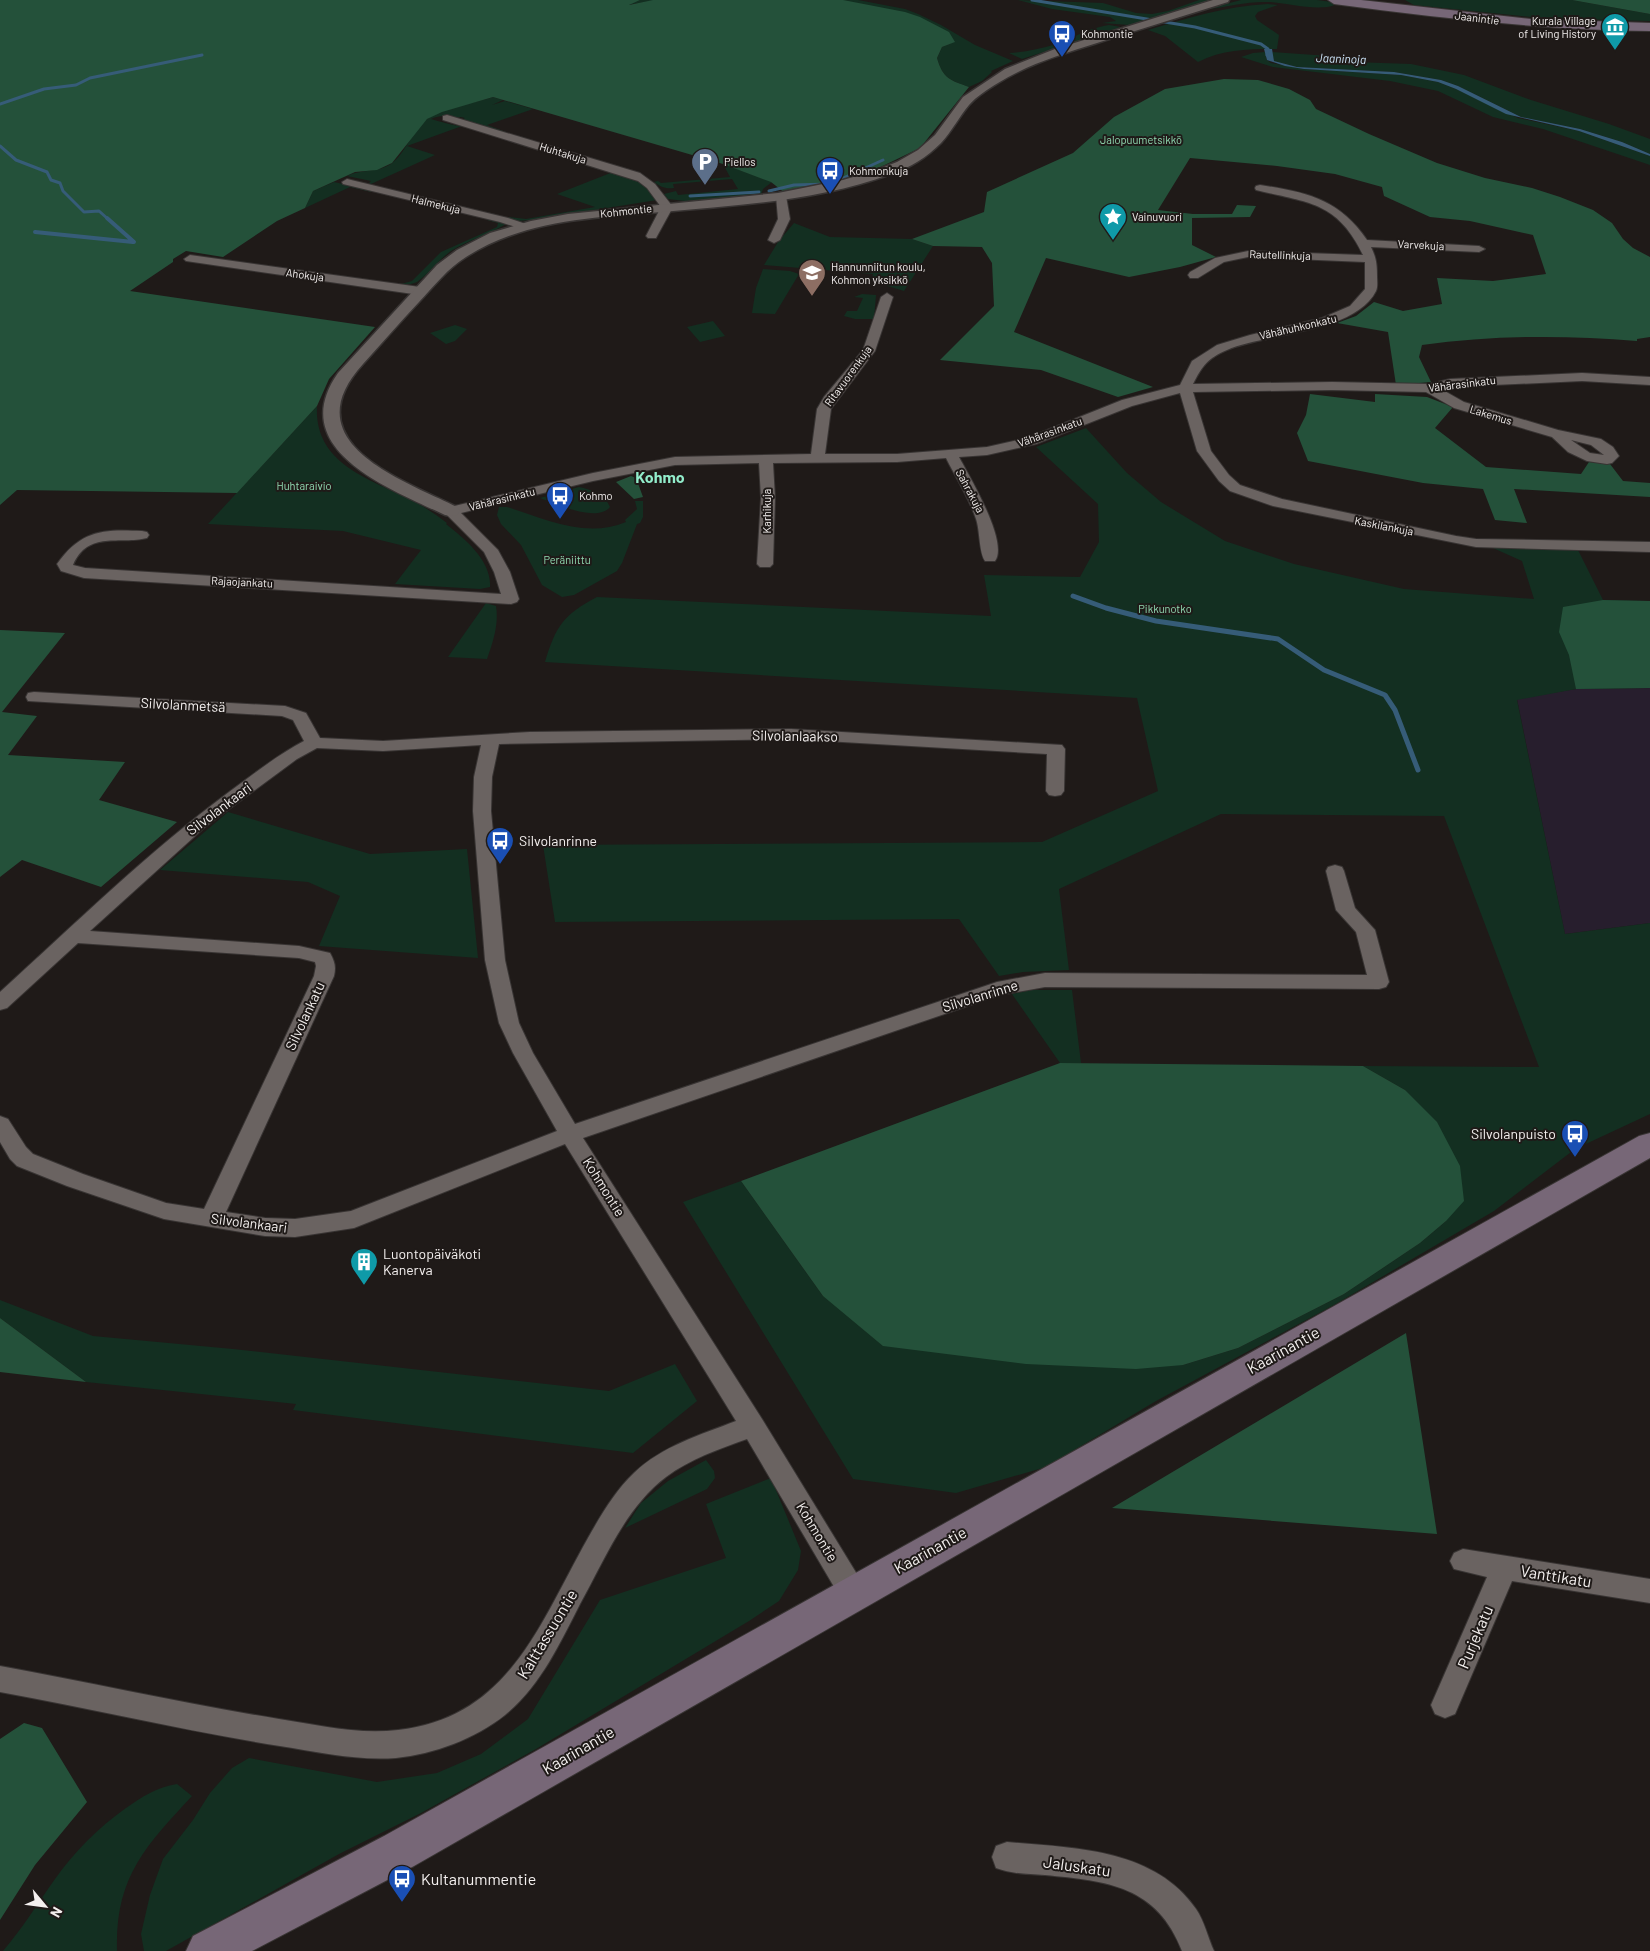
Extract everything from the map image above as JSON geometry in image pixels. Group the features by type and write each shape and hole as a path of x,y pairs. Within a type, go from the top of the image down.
{"main road":[{"name":"Jaanintie","path":"1334,0 1519,22 1583,26 1650,27"},
{"name":"Kaarinantie","path":"208,1951 399,1852 853,1593 1650,1144"}],"street":[{"name":"Kohmontie","path":"511,599 502,572 490,550 451,511 376,472 358,460 347,450 333,426 332,398 340,382 354,363 445,266 464,252 483,242 525,227 572,217 781,196 852,182 902,165 923,153 933,144 966,101 993,80 1040,58 1224,0"},
{"name":"Huhtakuja","path":"447,118 636,175 653,186 667,207"},
{"name":"Halmekuja","path":"347,182 504,220 525,227"},
{"path":"1260,188 1296,194 1324,203 1338,212 1357,234 1371,259"},
{"path":"774,240 784,219 781,196"},
{"path":"652,236 667,207"},
{"name":"Varvekuja","path":"1362,244 1479,249"},
{"name":"Rautellinkuja","path":"1194,275 1207,264 1231,256 1248,254 1371,259"},
{"name":"Ahokuja","path":"190,259 420,291"},
{"name":"Vähähuhkonkatu","path":"1185,388 1186,378 1191,370 1201,360 1218,350 1254,337 1333,320 1357,308 1367,297 1372,282 1371,259"},
{"name":"Ritavuorenkuja","path":"818,458 824,409 829,400 869,351 886,297"},
{"name":"Vähärasinkatu","path":"451,511 658,463 766,458 897,458 987,451 1031,441 1127,403 1185,388 1332,386 1429,388 1450,383 1582,377 1650,381"},
{"name":"Kaskilankuja","path":"1185,388 1204,451 1216,469 1235,488 1278,503 1383,526 1476,543 1650,548"},
{"name":"Lakemus","path":"1429,388 1459,405 1556,434"},
{"name":"Sahrakuja","path":"951,455 984,516 990,558"},
{"name":"Karhikuja","path":"765,564 768,498 766,458"},
{"name":"Rajaojankatu","path":"142,535 110,534 94,537 68,559 65,564 66,568 84,573 511,599"},
{"name":"Silvolanmetsä","path":"34,697 285,711 300,717 314,743"},
{"name":"Silvolanlaakso","path":"491,740 530,737 791,734 1056,749 1055,791"},
{"name":"Kohmontie","path":"491,740 483,777 482,811 495,960 509,1024 523,1053 570,1134 753,1426 853,1593"},
{"path":"314,743 383,746 491,740"},
{"name":"Silvolankaari","path":"0,1003 144,870 199,823 291,756 314,743"},
{"name":"Silvolanrinne","path":"570,1134 997,989 1032,982 1379,982 1365,930 1346,910 1335,871"},
{"name":"Silvolankatu","path":"74,936 299,952 323,958 326,966 324,976 210,1219"},
{"name":"Silvolankaari","path":"0,1124 18,1153 25,1160 164,1212 265,1227 295,1228 354,1219 570,1134"},
{"name":"Kalttassuontie","path":"0,1680 230,1726 378,1746 411,1742 441,1735 466,1725 508,1694 530,1667 611,1522 626,1499 644,1480 663,1464 688,1451 753,1426"},
{"name":"Vanttikatu","path":"1463,1562 1650,1591"},
{"name":"Purjekatu","path":"1445,1705 1504,1568"},
{"name":"Jaluskatu","path":"1007,1857 1107,1867 1137,1879 1163,1894 1178,1908 1188,1924 1198,1951"}],"shaded area":[{"path":"1650,688 1650,923 1565,934 1517,699 1576,689"}],"green space":[{"path":"0,0 640,0 629,5 653,0 843,0 905,12 920,17 949,32 955,42 942,47 937,58 939,65 948,78 969,87 920,148 864,175 845,181 785,193 771,182 723,164 493,97 442,112 427,119 392,163 377,170 355,172 313,191 305,208 277,221 223,257 186,251 130,291 375,327 329,379 317,406 237,493 17,490 0,505"},
{"path":"640,0 858,0 905,9 918,14 975,45 1013,61 991,71 982,81 969,87 948,78 939,65 937,58 942,47 954,42 622,11 651,1 626,5"},
{"path":"1018,0 1103,3 1136,13 1152,14 1168,11 1199,0 1215,0 1129,25 1102,23 1116,21 1110,17 1052,9"},
{"path":"1241,0 1317,0 1339,3 1324,7 1305,7 1261,2 1207,9"},
{"path":"1405,0 1572,0 1650,14 1650,21 1540,18 1414,5"},
{"path":"1572,0 1650,0 1650,14"},
{"path":"1268,4 1278,5 1258,12 1255,16 1257,20 1279,35 1277,49 1227,52 1198,62 1165,36 1148,30 1222,10"},
{"path":"1109,25 1121,27 1022,59 1009,53 1050,46 1087,31"},
{"path":"1265,52 1267,60 1271,63 1304,69 1401,75 1438,82 1518,118 1579,131 1650,156 1650,165 1543,129 1493,117 1438,91 1390,81 1273,67 1241,57"},
{"path":"1272,52 1329,56 1323,61 1411,64 1464,75 1531,100 1650,139 1650,154 1622,142 1580,129 1521,117 1458,86 1441,80 1394,72 1297,67 1274,61"},
{"name":"Jalopuumetsikkö","path":"1224,79 1258,80 1289,89 1310,100 1316,109 1437,163 1485,178 1532,188 1593,210 1612,223 1623,239 1633,248 1650,257 1650,337 1637,339 1637,341 1529,337 1475,339 1422,345 1419,357 1431,382 1396,385 1388,332 1337,323 1356,316 1374,302 1403,311 1442,304 1437,278 1493,281 1546,274 1533,235 1470,221 1430,217 1384,196 1382,187 1335,174 1277,166 1190,158 1158,210 1193,214 1232,214 1237,205 1256,206 1250,217 1192,218 1192,245 1216,257 1180,267 1129,277 1046,258 1014,332 1153,387 1118,397 1041,370 940,360 994,306 992,263 982,247 933,246 912,239 984,212 987,192 1073,153 1114,117 1165,89"},
{"path":"493,97 503,100 492,105 505,101 533,109 487,125 506,132 461,120 465,118 461,117 441,116 431,119 461,126 407,146 435,155 371,184 369,183 371,181 347,176 358,172 380,169 391,164 401,154 422,124 433,115 441,112"},
{"path":"723,164 772,182 763,189 761,195 685,201 668,199 664,194 676,191 678,195 738,189 732,179 673,184 674,188 663,187 654,182 730,177"},
{"path":"613,172 645,183 657,200 532,220 516,221 506,218 526,219 595,207 557,194"},
{"path":"334,182 374,191 350,187 305,208 313,191"},
{"path":"491,219 506,224 451,251 417,282 407,285 390,285 391,283 401,284 412,281 441,252 497,227 498,223 487,220"},
{"path":"794,223 830,237 912,239 933,246 904,291 871,281 873,274 764,265 778,242"},
{"path":"763,269 790,271 799,274 775,314 752,313 756,288"},
{"path":"862,294 876,295 874,319 855,319 844,316 847,311 857,311 863,298 854,297"},
{"path":"713,321 725,336 700,342 687,327"},
{"path":"455,325 467,329 455,341 446,344 430,333"},
{"path":"1310,394 1375,402 1375,394 1427,397 1453,407 1435,428 1486,467 1581,474 1589,462 1610,464 1623,481 1650,483 1650,497 1514,489 1527,523 1495,520 1483,489 1423,483 1308,461 1297,433 1306,415"},
{"name":"Huhtaraivio","path":"317,406 318,425 332,453 358,473 416,502 447,523 482,559 487,568 490,587 480,589 395,584 421,550 343,531 208,524"},
{"path":"1086,428 1127,473 1161,502 1225,541 1294,564 1404,589 1534,599 1522,561 1493,548 1577,548 1603,600 1650,601 1650,688 1576,689 1517,700 1565,934 1650,923 1650,1114 1575,1149 1494,1211 1334,1305 1156,1401 1046,1467 956,1493 853,1479 683,1202 741,1181 823,1296 1183,1365 1238,1348 1344,1294 1420,1243 1446,1221 1405,1090 1363,1066 1539,1067 1444,816 1221,814 1059,889 1069,970 1023,972 999,976 959,919 555,922 543,845 1042,842 1158,791 1137,698 545,662 553,639 562,623 585,603 597,597 991,616 984,575 1080,577 1099,542 1098,504 1036,447"},
{"path":"631,476 636,478 643,497 634,499 616,482"},
{"path":"579,487 598,494 610,507 596,513 586,513 540,498"},
{"name":"Peräniittu","path":"635,501 643,501 643,517 640,523 637,524 617,571 574,595 562,597 542,585 521,545 501,524 497,515 499,507 507,507 551,522 596,529 626,522 625,520 637,509"},
{"path":"1603,600 1650,601 1650,688 1576,689 1569,655 1559,632 1563,607"},
{"path":"486,603 496,606 497,613 495,633 487,659 448,657"},
{"path":"0,630 65,633 2,712 37,716 8,755 125,762 99,800 177,822 101,887 22,860 0,877"},
{"path":"228,812 370,854 467,849 478,958 319,946 340,896 308,882 160,870"},
{"path":"1031,990 1072,990 1081,1063 1060,1063 1012,994"},
{"path":"1060,1063 1363,1066 1405,1090 1437,1122 1460,1166 1464,1201 1446,1221 1420,1243 1344,1294 1238,1348 1183,1365 1136,1369 1026,1364 883,1346 823,1296 741,1181"},
{"path":"0,1300 93,1336 233,1349 609,1391 675,1364 697,1401 633,1453 293,1410 296,1404 86,1382 0,1318"},
{"path":"0,1318 86,1382 0,1372"},
{"path":"1406,1333 1437,1534 1112,1508"},
{"path":"706,1460 714,1471 715,1478 707,1489 625,1528 641,1503 668,1481"},
{"path":"771,1478 801,1551 798,1570 779,1601 536,1749 421,1813 339,1854 166,1951 144,1951 141,1934 150,1895 163,1859 193,1820 210,1793 232,1768 249,1758 377,1782 437,1773 481,1754 528,1719 600,1600 726,1558 706,1504"},
{"path":"24,1723 42,1728 87,1802 35,1865 0,1920 0,1739"},
{"path":"177,1784 192,1796 147,1848 127,1883 121,1903 117,1951 3,1951 62,1869 88,1840 116,1815 138,1800 156,1790"}],"water":[{"path":"1264,49 1272,49 1274,61 1297,67 1394,72 1441,80 1458,86 1521,117 1580,129 1622,142 1650,154 1650,156 1579,131 1506,114 1438,82 1401,75 1304,69 1285,66 1267,60"}],"waterway":[{"name":"Jaaninoja","path":"1032,0 1195,27 1261,44 1268,49 1267,55"},
{"path":"0,104 44,89 76,85 90,78 202,55"},
{"path":"0,146 16,160 47,172 51,180 60,183 63,191 84,212 99,211 108,219"},
{"path":"841,179 883,160"},
{"path":"769,191 794,185 829,184"},
{"path":"690,196 759,192"},
{"path":"107,218 134,242"},
{"path":"35,232 133,242"},
{"name":"Pikkunotko","path":"1073,596 1106,608 1156,621 1278,639 1324,670 1385,695 1395,710 1418,770"}],"place":[{"name":"Kurala Village of Living History","path":"1615,51"},
{"name":"Kohmontie","path":"1062,58"},
{"name":"Piellos","path":"705,186"},
{"name":"Kohmonkuja","path":"830,195"},
{"name":"Vainuvuori","path":"1113,241"},
{"name":"Hannunniitun koulu, Kohmon yksikkö","path":"812,297"},
{"name":"Kohmo","path":"560,520"},
{"name":"Silvolanrinne","path":"500,865"},
{"name":"Silvolanpuisto","path":"1575,1158"},
{"name":"Luontopäiväkoti Kanerva","path":"364,1286"},
{"name":"Kultanummentie","path":"402,1903"}],"district":[{"name":"Kohmo","path":"660,477"}]}
